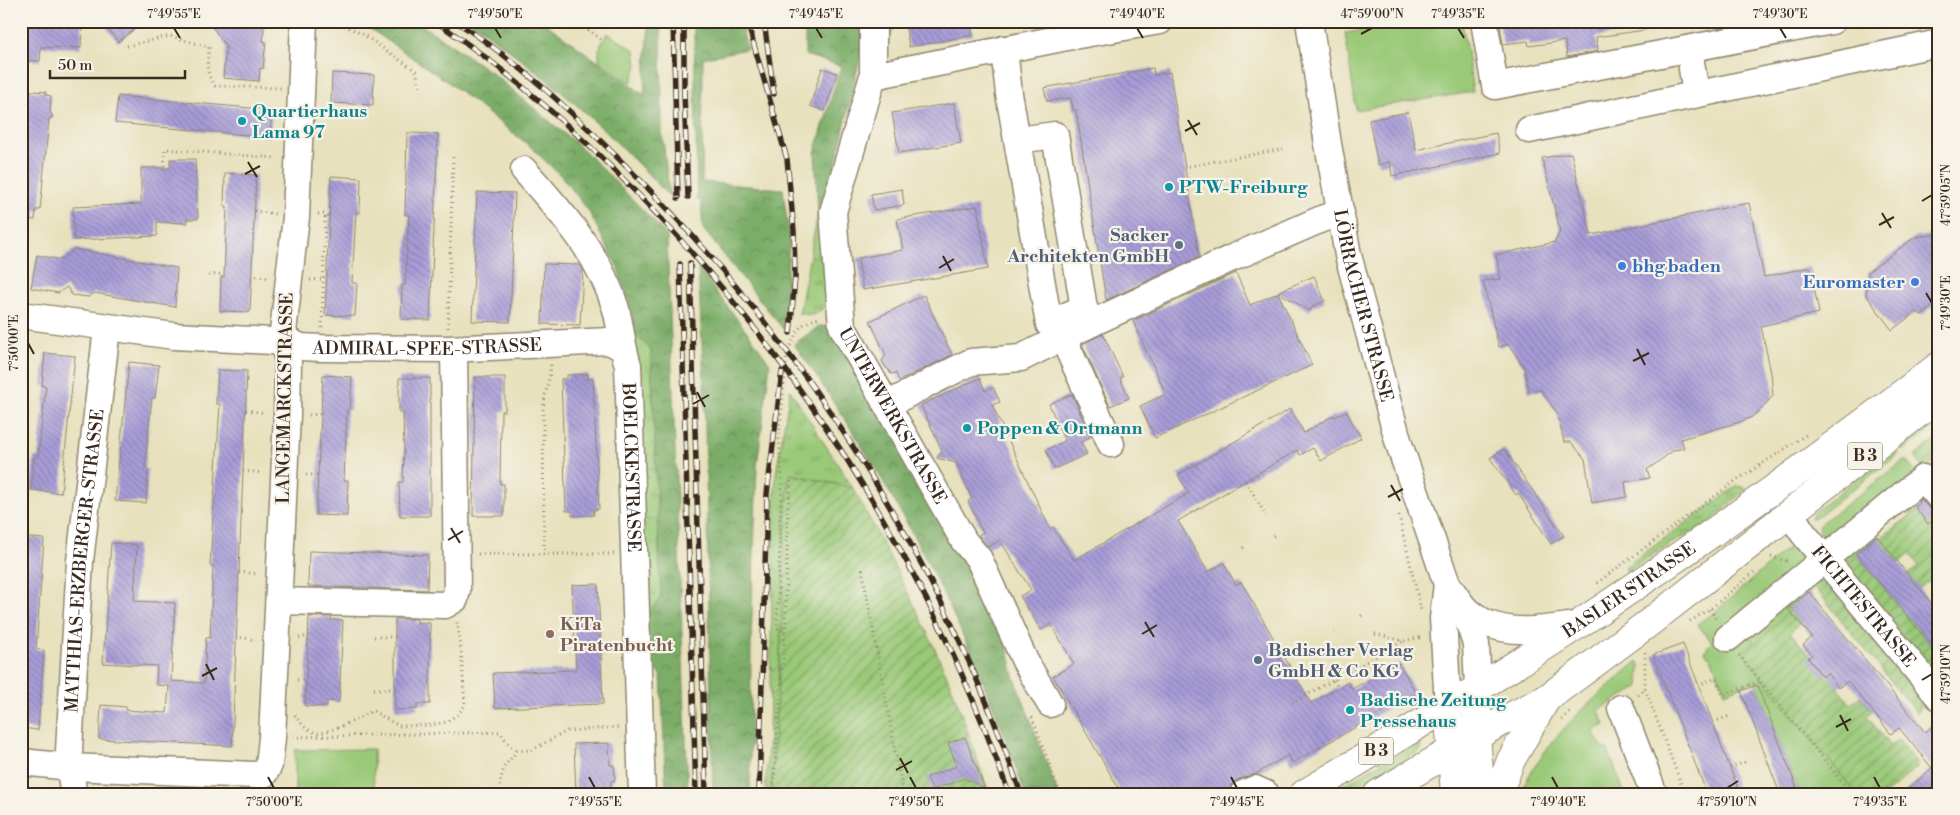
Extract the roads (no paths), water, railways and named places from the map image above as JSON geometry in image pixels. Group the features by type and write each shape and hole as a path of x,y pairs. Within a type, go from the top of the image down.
{"main road":[{"name":"BASLER STRASSE","path":"1304,794 1448,707 1577,625 1819,456 1939,366"},
{"name":"BASLER STRASSE","path":"1378,794 1476,736 1546,699 1650,622 1939,397"},
{"name":"LÖRRACHER STRASSE","path":"1478,688 1476,736 1481,794"},
{"path":"1498,794 1511,760 1546,699"},
{"path":"1448,707 1455,794"}],"street":[{"name":"LANGEMARCKSTRASSE","path":"71,767 254,776 264,774 269,765 279,602 287,415 288,362 283,332 296,217 304,21"},
{"name":"UNTERWERKSTRASSE","path":"873,21 873,76 833,212 842,326 964,541 979,559 1025,661 1039,706"},
{"path":"873,76 1004,49 1066,29 1160,21"},
{"name":"LÖRRACHER STRASSE","path":"1309,21 1348,255 1397,436 1447,584 1464,608 1476,644 1478,688"},
{"path":"1484,21 1495,86 1832,21"},
{"path":"1529,130 1939,43"},
{"path":"1004,49 1009,94 1049,324 1088,315 1324,218 1341,214"},
{"path":"1689,49 1696,94"},
{"path":"1018,140 1055,135 1088,315"},
{"name":"BOELCKESTRASSE","path":"524,170 583,239 598,266 616,310 622,348 628,365 642,794"},
{"name":"ADMIRAL-SPEE-STRASSE","path":"21,315 106,328 189,337 285,342 301,347 451,349 609,341 622,348"},
{"path":"887,405 971,362 1020,358 1062,338 1088,315"},
{"name":"MATTHIAS-ERZBERGER-STRASSE","path":"73,794 69,750 80,561 106,328"},
{"path":"1062,338 1111,444"},
{"path":"279,602 445,605 455,599 457,590 451,349"},
{"path":"1728,638 1923,478 1939,497"},
{"name":"FICHTESTRASSE","path":"1790,513 1803,533 1939,697"},
{"name":"LÖRRACHER STRASSE","path":"1447,584 1442,618 1448,707"},
{"path":"1464,608 1482,621 1501,629 1529,631 1577,625"},
{"path":"1621,708 1654,794"},
{"path":"21,762 71,767"},
{"path":"1243,794 1255,789 1266,794"}],"railway":[{"path":"435,21 501,69 593,149 677,236 730,298 780,362 827,429 871,498 911,569 947,642 980,717 1009,794"},
{"path":"455,21 520,68 581,122 619,159 685,228 747,300 804,375 857,453 905,535 949,619 988,705 1021,794"},
{"path":"673,21 678,198"},
{"path":"684,21 684,93 688,197"},
{"path":"747,21 787,159 794,231 795,277 790,333"},
{"path":"764,21 774,94"},
{"path":"690,263 706,794"},
{"path":"680,264 696,794"},
{"path":"759,794 767,494 782,371"}],"place":[{"name":"Quartierhaus Lama 97","path":"242,121"},
{"name":"PTW-Freiburg","path":"1169,187"},
{"name":"Sacker Architekten GmbH","path":"1179,245"},
{"name":"bhg baden","path":"1622,266"},
{"name":"Euromaster","path":"1915,282"},
{"name":"Poppen & Ortmann","path":"967,428"},
{"name":"KiTa Piratenbucht","path":"550,634"},
{"name":"Badischer Verlag GmbH & Co KG","path":"1258,660"},
{"name":"Badische Zeitung Pressehaus","path":"1350,710"}]}
